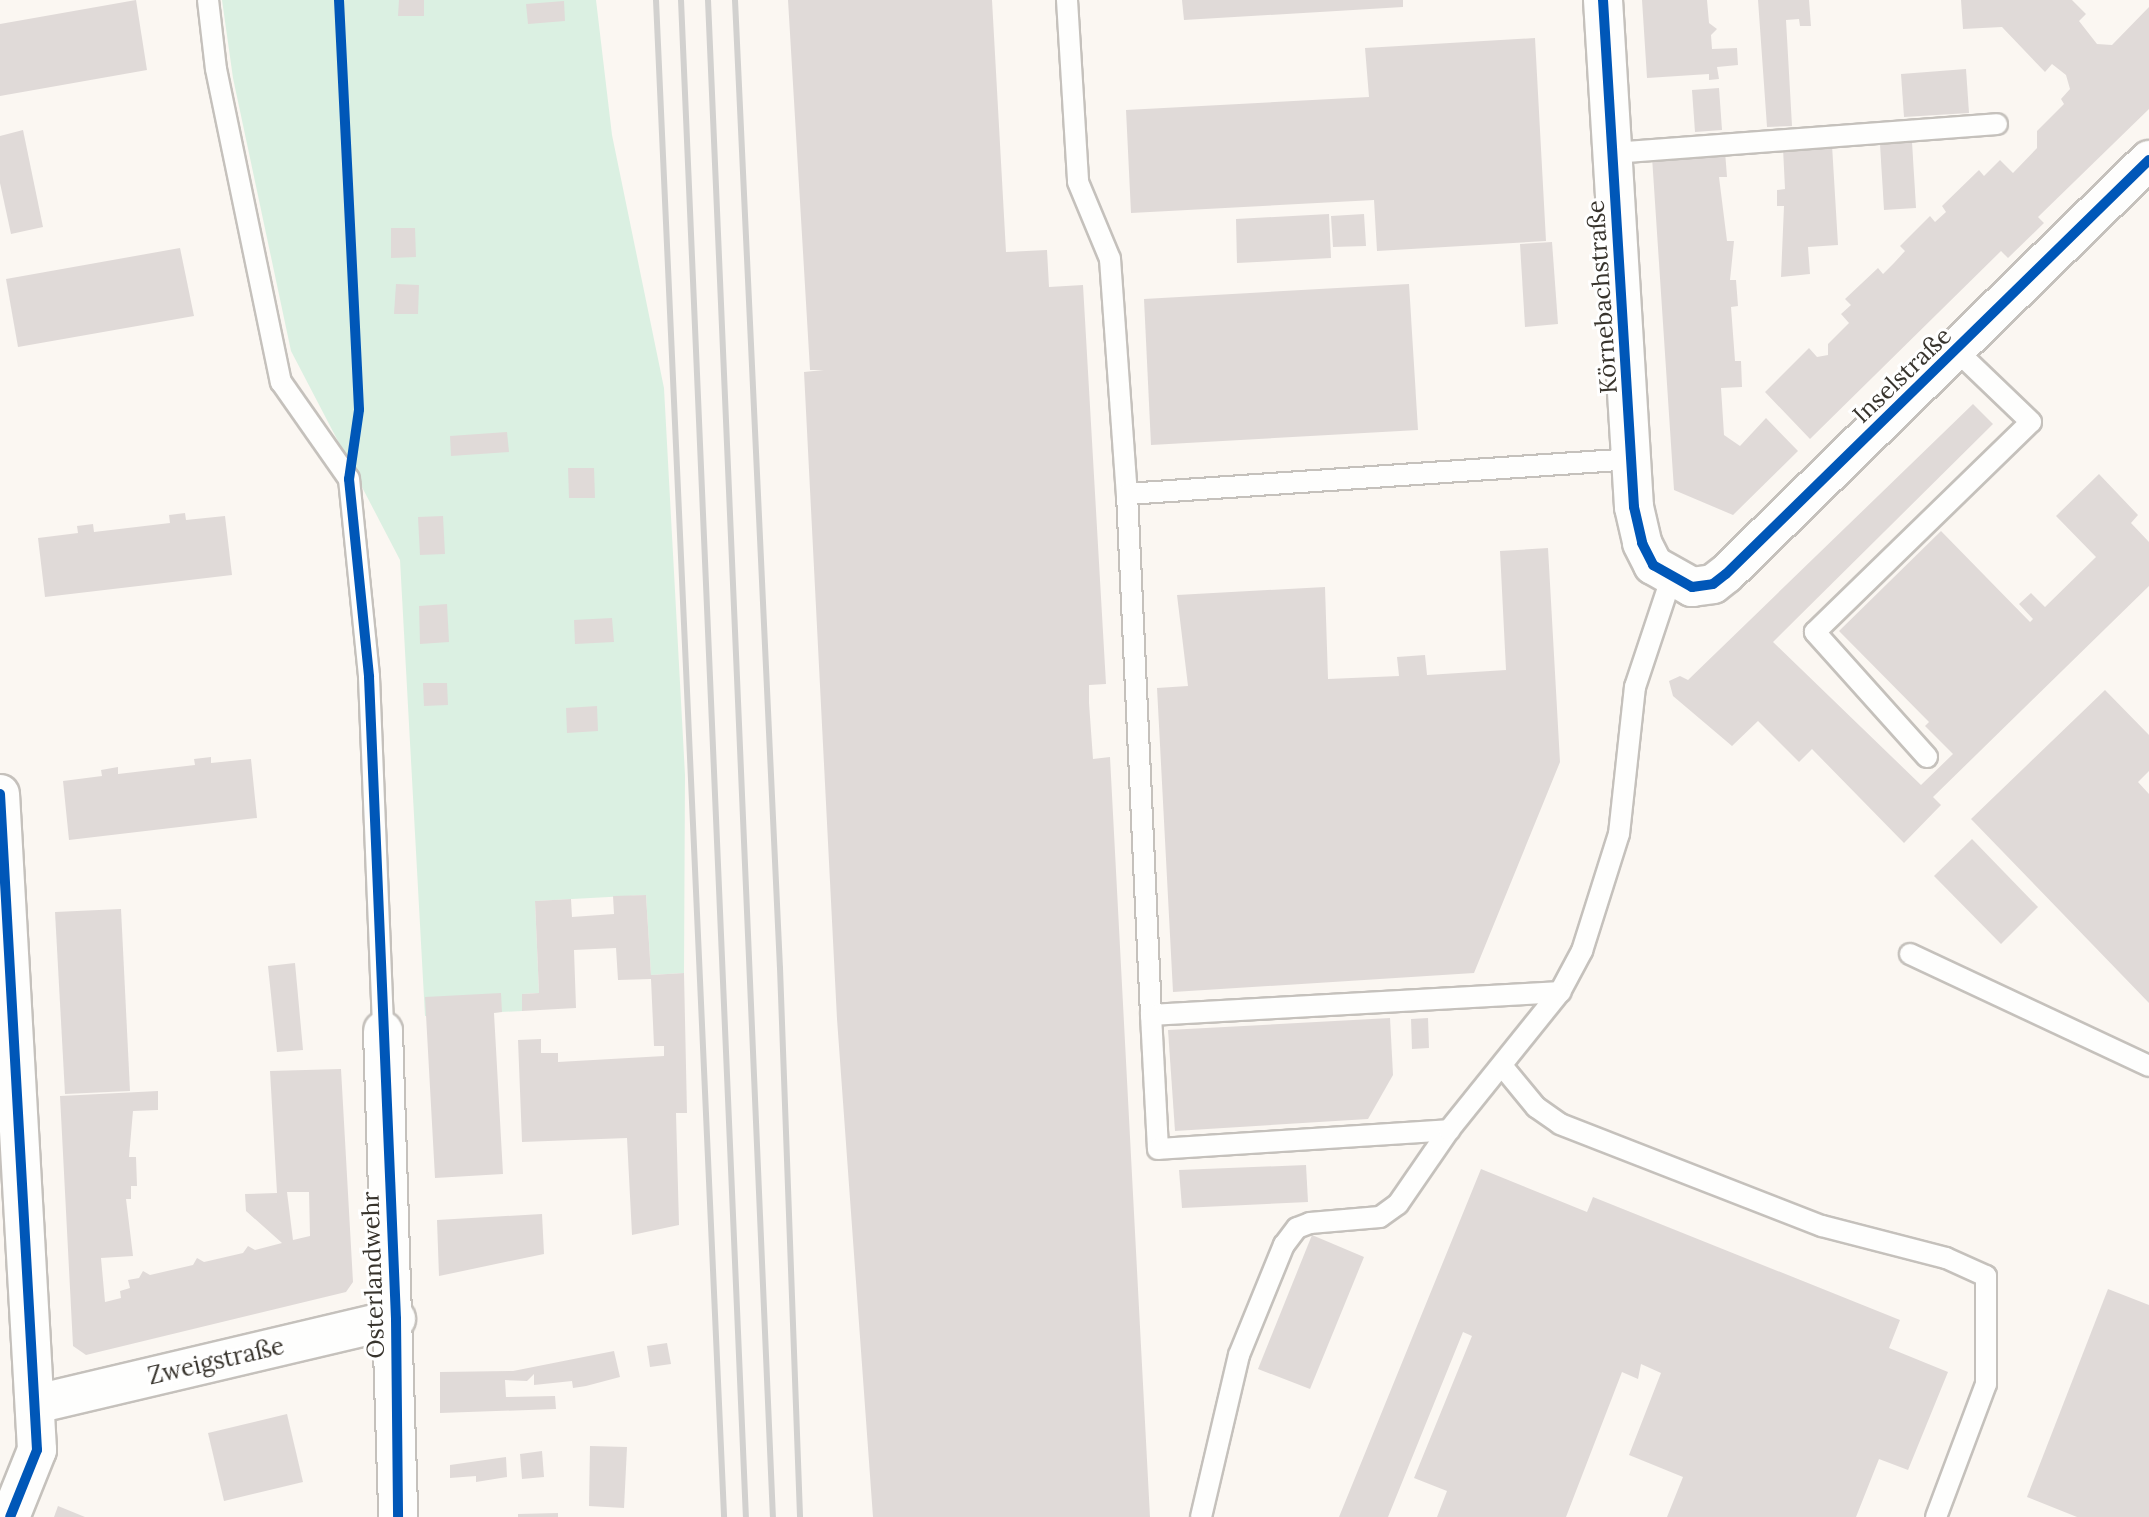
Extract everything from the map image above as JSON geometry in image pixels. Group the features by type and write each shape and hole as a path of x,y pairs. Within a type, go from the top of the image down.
{"street":[{"name":"Körnebachstraße","path":"1603,0 1632,459 1642,543 1653,565 1671,579"},
{"name":"Inselstraße","path":"1671,579 1692,587 1713,584 1726,574 2149,160"},
{"path":"0,794 37,1450 10,1517"},
{"name":"Osterlandwehr","path":"383,1031 396,1319 398,1517"},
{"name":"Zweigstraße","path":"36,1404 396,1319"}],"lane":[{"path":"208,0 216,69 281,382 349,479 369,677 383,1031"},
{"path":"1067,0 1078,182 1110,259 1127,494 1158,1149 1449,1130"},
{"path":"1613,153 1997,124"},
{"path":"1927,757 1815,632 2031,422 1956,350"},
{"path":"1127,494 1632,459"},
{"path":"1201,1517 1239,1355 1284,1245 1297,1228 1310,1223 1380,1217 1398,1204 1449,1130 1503,1067 1560,992 1582,951 1619,834 1635,687 1671,579"},
{"path":"1910,954 2149,1066"},
{"path":"1151,1015 1560,992"},
{"path":"1503,1067 1536,1107 1560,1124 1822,1226 1946,1258 1986,1276 1986,1384 1936,1517"}],"green space":[{"path":"222,0 596,0 612,135 664,388 685,775 684,973 651,975 646,895 535,901 539,993 522,994 522,1011 425,1016 400,560 291,351 233,78"}],"building":[{"path":"136,0 147,70 0,96 0,24"},
{"path":"399,0 424,0 424,16 398,16"},
{"path":"788,0 992,0 1006,252 1047,250 1049,287 1083,285 1106,684 1089,685 1089,703 1093,759 1110,757 1150,1517 873,1517 837,1019 804,372 824,370 810,370"},
{"path":"1182,0 1403,0 1403,7 1184,20"},
{"path":"1642,0 1707,0 1709,23 1717,29 1711,35 1712,49 1737,48 1738,65 1717,67 1719,79 1709,80 1709,74 1647,78"},
{"path":"1758,0 1809,0 1811,26 1800,26 1799,19 1786,20 1792,126 1767,127"},
{"path":"1961,0 2072,0 2086,14 2079,21 2097,44 2112,45 2149,7 2149,109 2038,217 2044,223 2008,258 2001,251 1810,439 1765,392 1809,348 1817,357 1828,355 1828,344 1849,323 1841,314 1851,305 1845,299 1878,268 1883,274 1905,251 1900,246 1930,216 1935,222 1946,212 1942,206 1979,170 1984,176 2000,160 2013,173 2037,148 2037,131 2064,104 2061,99 2070,89 2066,75 2052,64 2045,72 2002,27 1963,29"},
{"path":"564,1 565,21 528,24 526,4"},
{"path":"1535,38 1546,241 1377,251 1374,200 1131,213 1126,110 1369,97 1365,48"},
{"path":"1966,69 1969,113 1904,117 1901,74"},
{"path":"1719,88 1722,130 1695,132 1692,90"},
{"path":"23,130 43,227 11,234 0,183 0,136"},
{"path":"1912,142 1916,208 1884,210 1880,144"},
{"path":"1832,145 1838,245 1808,247 1810,274 1781,277 1784,206 1777,206 1777,190 1785,189 1783,148"},
{"path":"1725,151 1727,177 1719,177 1727,241 1734,241 1730,280 1736,280 1738,306 1731,307 1735,361 1741,361 1742,387 1721,388 1724,435 1740,446 1766,418 1798,451 1733,515 1674,490 1652,157"},
{"path":"1329,214 1331,258 1237,263 1236,219"},
{"path":"1364,214 1366,246 1333,247 1331,216"},
{"path":"391,228 415,228 416,257 391,258"},
{"path":"1552,242 1558,324 1525,327 1520,244"},
{"path":"180,248 194,316 18,347 6,279"},
{"path":"396,284 419,285 418,314 394,314"},
{"path":"1409,284 1418,430 1151,445 1144,299"},
{"path":"1973,404 1993,424 1773,642 1921,785 1953,754 1925,726 1929,722 1839,631 1941,531 2030,622 2033,619 2019,604 2031,593 2045,607 2096,557 2056,516 2099,474 2138,515 2131,523 2149,542 2149,586 1933,797 1941,805 1904,843 1812,749 1799,762 1758,721 1732,746 1673,696 1669,681 1680,676 1688,680"},
{"path":"507,432 509,452 451,456 450,436"},
{"path":"568,468 594,468 595,498 569,498"},
{"path":"185,513 186,520 225,516 232,575 45,597 38,538 78,533 77,526 93,524 94,532 170,523 169,515"},
{"path":"443,516 445,554 420,555 418,517"},
{"path":"1548,548 1560,762 1474,973 1173,992 1157,688 1188,686 1177,595 1325,587 1328,679 1399,676 1397,657 1425,655 1427,675 1506,670 1500,551"},
{"path":"447,604 449,642 420,644 419,606"},
{"path":"612,618 614,642 575,644 574,620"},
{"path":"423,683 447,683 448,705 424,706"},
{"path":"2105,690 2149,735 2149,771 2138,782 2149,794 2149,1003 1971,819"},
{"path":"597,706 598,731 567,733 566,708"},
{"path":"211,757 211,763 251,759 257,818 69,840 63,781 102,776 101,770 118,767 118,774 195,765 194,759"},
{"path":"1972,839 2038,907 2001,944 1934,876"},
{"path":"646,895 651,975 684,973 687,1113 676,1113 679,1225 632,1235 627,1138 522,1142 518,1040 541,1039 541,1053 558,1053 558,1062 664,1056 664,1046 654,1046 651,979 618,980 616,948 574,950 576,1008 522,1011 522,994 539,993 535,901 571,899 572,917 614,914 613,896"},
{"path":"121,909 130,1091 65,1094 55,912"},
{"path":"295,963 303,1050 277,1052 268,966"},
{"path":"501,993 502,1012 494,1013 503,1174 435,1178 425,997"},
{"path":"1390,1018 1393,1075 1368,1119 1175,1131 1168,1030"},
{"path":"1428,1018 1429,1048 1412,1049 1411,1019"},
{"path":"341,1069 353,1282 346,1292 86,1355 73,1346 60,1096 158,1091 158,1110 133,1111 129,1157 136,1157 137,1186 131,1186 131,1199 126,1199 133,1256 101,1258 105,1302 121,1298 120,1291 130,1288 128,1280 139,1278 143,1271 150,1275 193,1265 197,1258 204,1262 243,1253 248,1246 255,1250 282,1243 246,1211 245,1194 277,1193 270,1071","holes":["287,1192 309,1192 310,1236 293,1240"]},
{"path":"1306,1165 1308,1202 1182,1208 1179,1170"},
{"path":"1481,1169 1587,1212 1593,1197 1900,1320 1889,1348 1948,1372 1908,1470 1879,1459 1856,1517 1667,1517 1683,1477 1629,1455 1661,1373 1641,1364 1638,1379 1622,1372 1566,1517 1437,1517 1447,1491 1414,1478 1472,1336 1463,1332 1388,1517 1339,1517"},
{"path":"542,1214 544,1254 439,1276 437,1220"},
{"path":"1312,1235 1364,1257 1310,1389 1258,1369"},
{"path":"2108,1289 2149,1305 2149,1517 2077,1517 2027,1497"},
{"path":"667,1343 671,1364 650,1367 647,1346"},
{"path":"614,1351 620,1377 573,1388 572,1381 534,1385 534,1374 527,1381 505,1380 506,1397 555,1396 556,1409 440,1413 440,1372 513,1371"},
{"path":"287,1414 303,1482 224,1501 208,1433"},
{"path":"590,1446 627,1447 624,1508 589,1506"},
{"path":"542,1451 544,1477 522,1479 520,1454"},
{"path":"506,1457 507,1477 476,1482 476,1476 450,1478 450,1465"},
{"path":"58,1506 85,1517 54,1517"},
{"path":"558,1513 558,1517 518,1517 518,1514"}],"railway":[{"path":"656,0 724,1517"},
{"path":"681,0 746,1517"},
{"path":"708,0 773,1517"},
{"path":"735,0 780,968 800,1517"}],"cycle path":[{"path":"339,0 359,410 349,479 369,677 396,1319 398,1517"},
{"path":"1603,0 1634,507 1642,543 1653,565 1692,587 1713,584 1726,574 2149,160"},
{"path":"0,794 37,1450 10,1517"}]}
